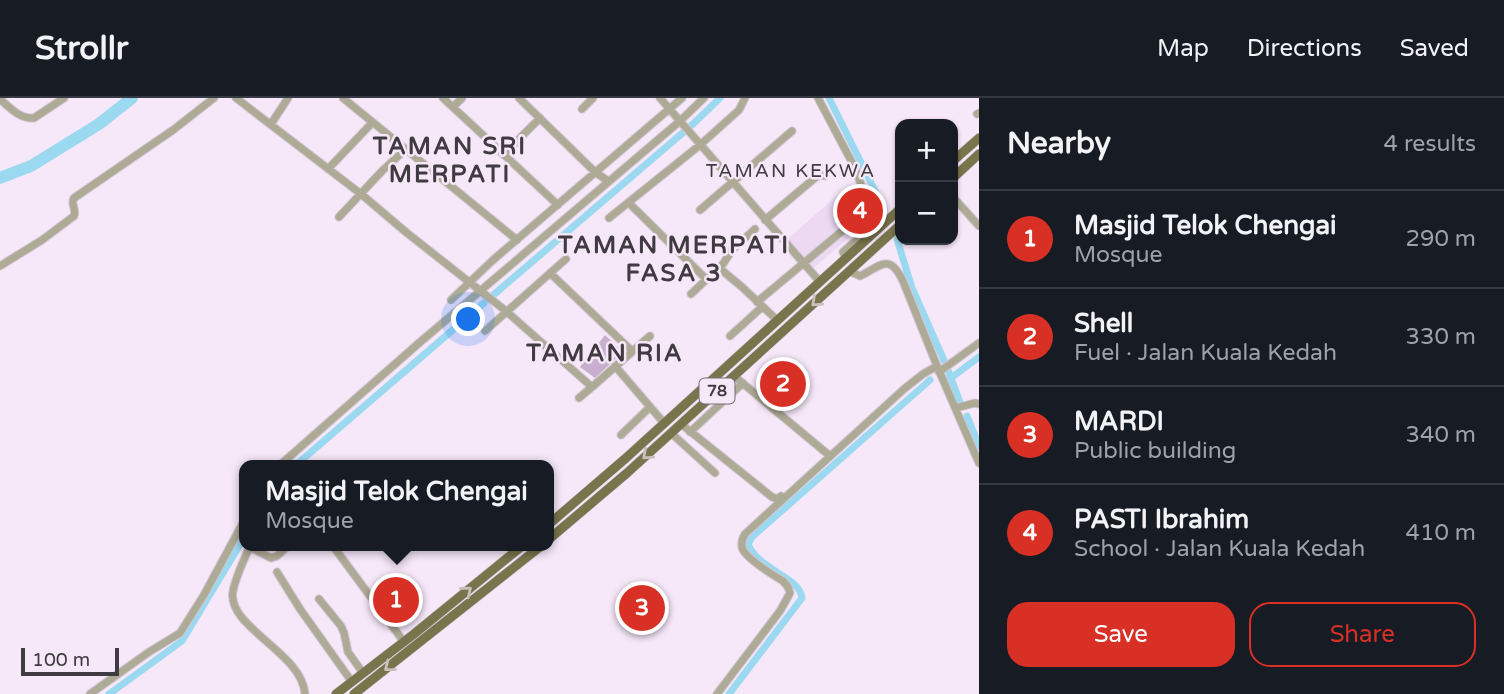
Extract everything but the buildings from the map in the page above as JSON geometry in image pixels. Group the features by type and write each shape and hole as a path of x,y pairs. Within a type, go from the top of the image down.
{"main road":[{"path":"958,157 979,138"},
{"path":"958,173 979,154"},
{"name":"78","path":"554,519 895,213"},
{"name":"78","path":"554,535 681,425 895,229"},
{"path":"664,423 667,428 670,427 730,374 746,365"},
{"path":"336,694 516,551"},
{"path":"354,694 535,551"},
{"path":"414,634 422,638 461,610"}],"street":[{"path":"0,99 23,117 34,118 64,98"},
{"path":"236,98 361,194 595,384"},
{"path":"271,124 288,98"},
{"path":"343,98 517,240"},
{"path":"443,98 558,205"},
{"path":"453,107 462,98"},
{"path":"520,98 595,172 608,181"},
{"path":"582,109 593,98"},
{"path":"660,98 820,282"},
{"path":"451,300 468,282 682,98"},
{"path":"286,460 608,181 682,123 704,98"},
{"path":"609,218 739,110 746,98"},
{"path":"818,98 855,168 874,220 872,227 843,252 846,258"},
{"path":"0,265 42,240 71,218 75,211 72,203 74,198 173,131 213,99"},
{"path":"504,154 540,118"},
{"path":"328,169 372,123"},
{"path":"700,210 792,131"},
{"path":"339,217 405,150"},
{"path":"765,220 816,177 825,176"},
{"path":"629,203 706,279"},
{"path":"958,203 979,226"},
{"path":"730,336 804,263 853,222 855,214"},
{"path":"691,294 755,229"},
{"path":"485,331 566,259"},
{"path":"849,271 860,276 885,263 897,269 979,463"},
{"path":"718,267 777,320"},
{"path":"550,273 632,351"},
{"path":"579,398 650,336"},
{"path":"717,694 780,611 790,593 783,581 746,554 741,541 745,534 923,374 940,367 979,343"},
{"path":"615,366 664,423"},
{"path":"734,376 830,456"},
{"path":"690,432 743,383"},
{"path":"956,408 979,404"},
{"path":"621,435 650,407"},
{"path":"681,425 772,497 777,499 782,496"},
{"path":"671,433 715,473"},
{"path":"90,694 180,633 239,531"},
{"path":"248,551 233,593 233,601 247,625 293,667 303,682 305,694"},
{"path":"259,551 271,558 282,551"},
{"path":"337,551 404,642"},
{"path":"277,572 352,682"},
{"path":"319,599 341,626 348,652 363,673"}],"shaded area":[{"name":"TAMAN KEKWA","path":"840,193 863,225 807,274 781,245"},
{"path":"605,335 623,352 595,378 580,367"}],"waterway":[{"path":"0,178 31,166 99,124 132,98"},
{"path":"491,297 720,98"},
{"path":"829,98 884,209"},
{"path":"899,245 912,288 961,405"},
{"path":"302,460 484,303"},
{"path":"951,378 979,357"},
{"path":"729,694 802,598 794,584 753,553 748,544 752,537 930,380"},
{"path":"967,416 979,446"},
{"path":"109,694 182,641 239,546"}],"place":[{"name":"PASTI Ibrahim","path":"860,211"},
{"name":"Shell","path":"783,384"},
{"name":"Masjid Telok Chengai","path":"396,600"},
{"name":"MARDI","path":"642,608"}],"district":[{"name":"TAMAN SRI MERPATI","path":"450,160"},
{"name":"TAMAN KEKWA","path":"791,171"},
{"name":"TAMAN MERPATI FASA 3","path":"674,259"},
{"name":"TAMAN RIA","path":"605,353"}]}
